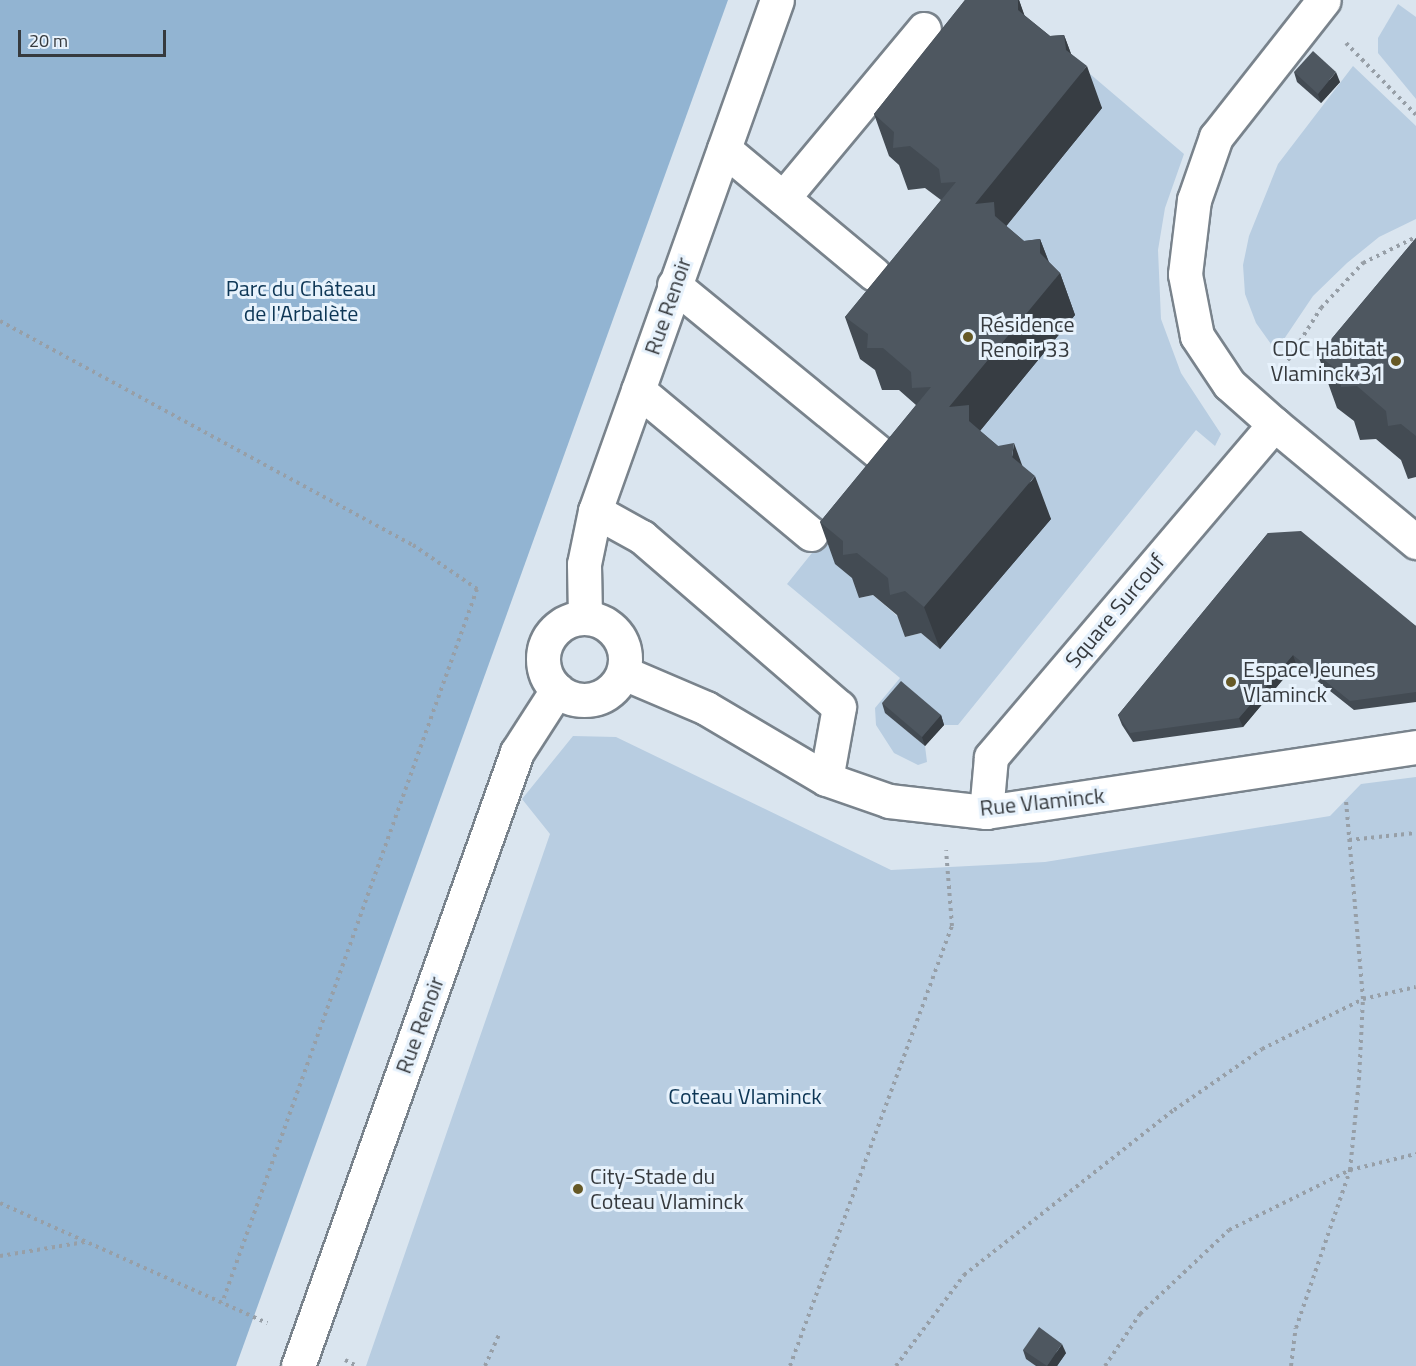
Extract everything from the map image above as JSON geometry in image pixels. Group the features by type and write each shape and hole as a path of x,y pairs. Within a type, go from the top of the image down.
{"street":[{"name":"Rue Renoir","path":"585,617 584,564 595,511 777,0"},
{"path":"1319,8 1300,37 1266,68 1216,137 1194,200 1185,274 1197,336 1229,384 1264,416 1416,542"},
{"path":"783,198 924,29"},
{"path":"724,149 874,273"},
{"path":"674,285 879,453"},
{"path":"638,390 811,534"},
{"name":"Square Surcouf","path":"986,812 991,757 1264,416"},
{"path":"595,511 642,537 838,707 826,779"},
{"path":"585,617 610,626 619,635 625,646 624,673 617,685 595,699 568,698 548,679 543,651 559,626 585,617"},
{"name":"Rue Vlaminck","path":"624,673 705,708 826,779 890,801 986,812 1416,747"},
{"name":"Rue Renoir","path":"302,1353 518,752 557,690"}],"path":[{"path":"1319,8 1416,115"},
{"path":"1264,416 1328,300 1364,263 1416,237"},
{"path":"0,321 413,545 477,590 222,1303"},
{"path":"1291,1366 1296,1328 1350,1170 1363,999 1342,759"},
{"path":"790,1366 952,926 942,807"},
{"path":"1349,840 1416,833"},
{"path":"896,1366 964,1275 1174,1110 1262,1049 1363,999 1416,987"},
{"path":"1106,1366 1140,1314 1229,1230 1350,1170 1416,1154"},
{"path":"0,1203 222,1303 302,1353"},
{"path":"0,1256 86,1242"},
{"path":"485,1366 500,1332"}],"green space":[{"name":"Parc du Château de l'Arbalète","path":"0,0 728,0 236,1366 0,1366"},
{"path":"1398,4 1416,17 1416,99 1378,53 1378,38"},
{"path":"1022,16 1184,154 1165,208 1158,250 1161,319 1181,373 1221,434 1215,446 1196,430 958,725 944,725 905,691 886,713 925,746 927,762 918,765 894,753 876,725 875,708 900,678 787,584 820,543 837,539 858,583 859,598 873,595 903,621 905,637 921,633 940,649 990,246 1100,110 998,20"},
{"path":"1353,66 1416,126 1416,219 1379,237 1347,263 1313,296 1276,351 1256,323 1245,294 1243,265 1249,236 1278,164"},
{"name":"Coteau Vlaminck","path":"573,736 616,737 891,870 1045,862 1330,816 1361,784 1416,777 1416,1366 366,1366 550,834 522,799"}],"building":[{"name":"Résidence Renoir 33","path":"965,0 1018,0 1018,10 1050,36 1064,35 1066,50 1087,66 975,204 994,202 995,216 1024,241 1040,239 1040,253 1060,273 949,407 969,405 969,421 998,446 1014,443 1012,457 1035,476 924,607 905,591 890,595 888,578 857,553 843,555 843,541 820,522 931,387 912,388 911,372 883,348 867,348 868,334 845,317 956,182 941,183 939,169 910,146 893,148 894,132 874,114"},
{"path":"1313,51 1336,72 1318,94 1294,72"},
{"path":"1416,238 1416,436 1401,424 1388,426 1386,411 1357,386 1341,387 1341,373 1318,355"},
{"path":"1301,531 1416,626 1416,692 1350,701 1293,655 1239,718 1130,733 1118,715 1268,533"},
{"path":"901,681 941,715 922,737 882,703"},
{"path":"1039,1327 1062,1344 1047,1366 1023,1350"}],"place":[{"name":"Résidence Renoir 33","path":"968,337"},
{"name":"CDC Habitat Vlaminck 31","path":"1396,361"},
{"name":"Espace Jeunes Vlaminck","path":"1231,682"},
{"name":"City-Stade du Coteau Vlaminck","path":"578,1189"}]}
